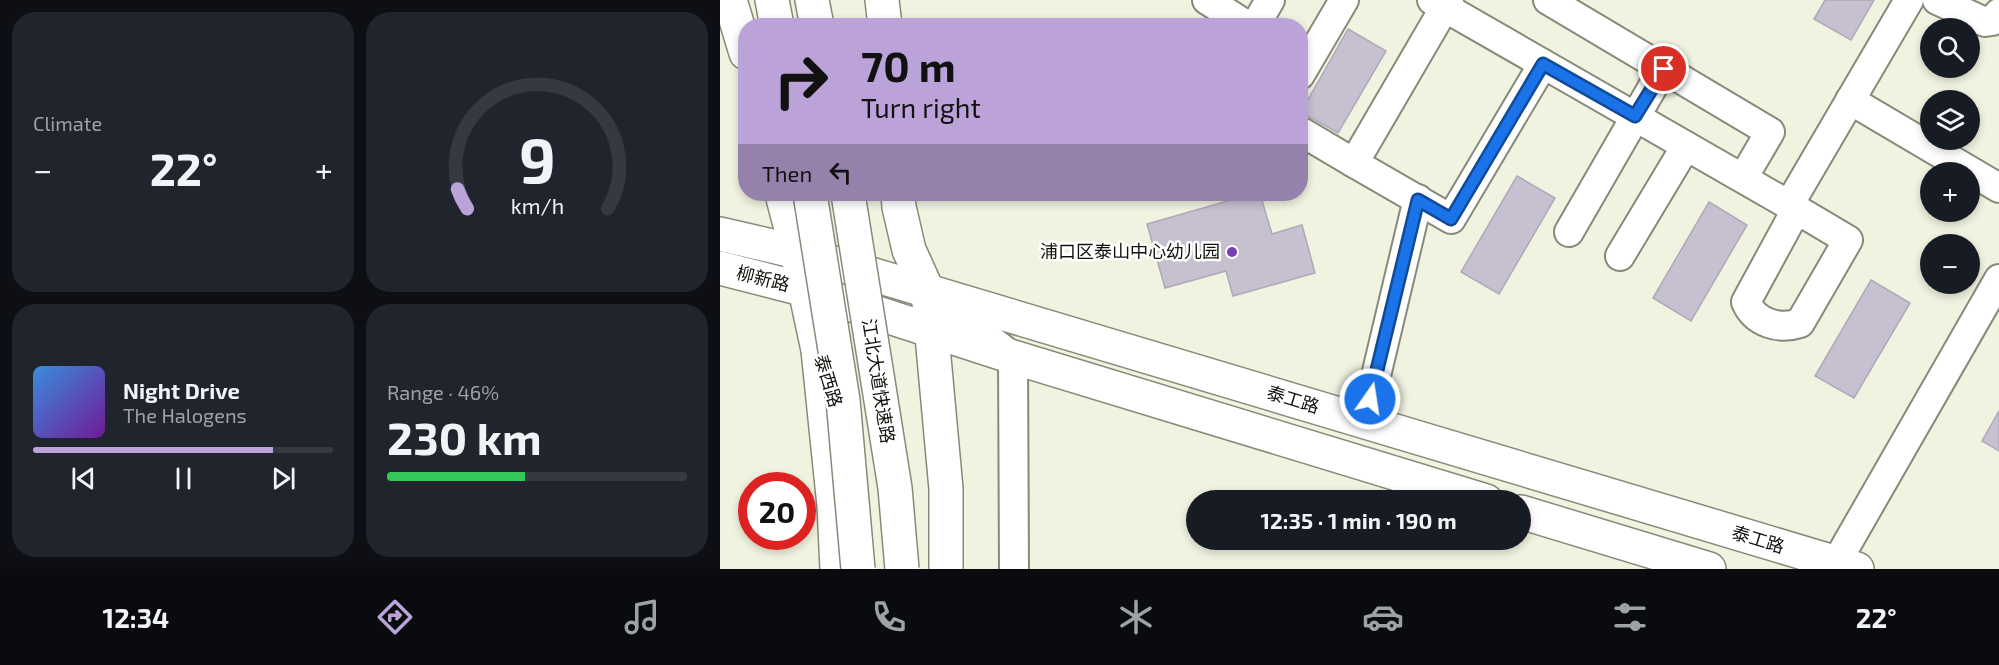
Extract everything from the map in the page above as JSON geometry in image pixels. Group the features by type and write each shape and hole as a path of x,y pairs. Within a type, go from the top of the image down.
{"main road":[{"path":"730,0 738,26"},
{"path":"772,0 775,18"},
{"path":"812,0 815,18"},
{"path":"882,0 884,18"},
{"name":"泰西路","path":"784,201 818,350 846,438 871,569"},
{"name":"江北大道快速路","path":"811,201 843,400 858,569"},
{"name":"江北大道快速路","path":"849,201 895,488 902,569"},
{"path":"899,201 909,250 928,292 933,330 946,489 946,569"},
{"name":"柳新路","path":"720,234 797,252"},
{"name":"泰工路","path":"797,252 1846,566"},
{"name":"柳新路","path":"720,268 806,290"},
{"path":"806,290 1013,357 1450,490"},
{"path":"818,350 834,506 837,569"},
{"path":"1531,515 1709,569"}],"street":[{"path":"1207,0 1235,18"},
{"path":"1250,18 1270,0"},
{"path":"1308,61 1344,0"},
{"path":"1548,0 1770,132 1743,178"},
{"path":"1354,163 1442,2 1543,64 1792,207 1850,100 1909,0"},
{"path":"1937,0 1985,22 1992,21 1999,13"},
{"path":"1308,136 1451,219 1543,64"},
{"path":"1569,232 1664,69"},
{"path":"1850,100 1999,188"},
{"path":"1620,255 1686,146"},
{"path":"1365,422 1418,200"},
{"path":"1846,566 1999,279"},
{"path":"928,292 1013,357 1014,569"}],"building":[{"path":"1825,0 1874,0 1851,40 1814,19"},
{"path":"1348,29 1386,51 1338,133 1308,116 1308,100"},
{"path":"1517,176 1555,198 1499,294 1461,272"},
{"name":"浦口区泰山中心幼儿园","path":"1228,201 1262,201 1272,234 1302,225 1315,273 1233,296 1226,271 1165,288 1147,224"},
{"path":"1709,202 1747,225 1691,321 1653,298"},
{"path":"1871,280 1910,303 1854,398 1815,376"},
{"path":"1999,411 1999,451 1982,441"}],"place":[{"name":"浦口区泰山中心幼儿园","path":"1232,252"}],"route":[{"path":"1370,399 1418,200 1451,219 1543,64 1635,116 1664,69"}]}
